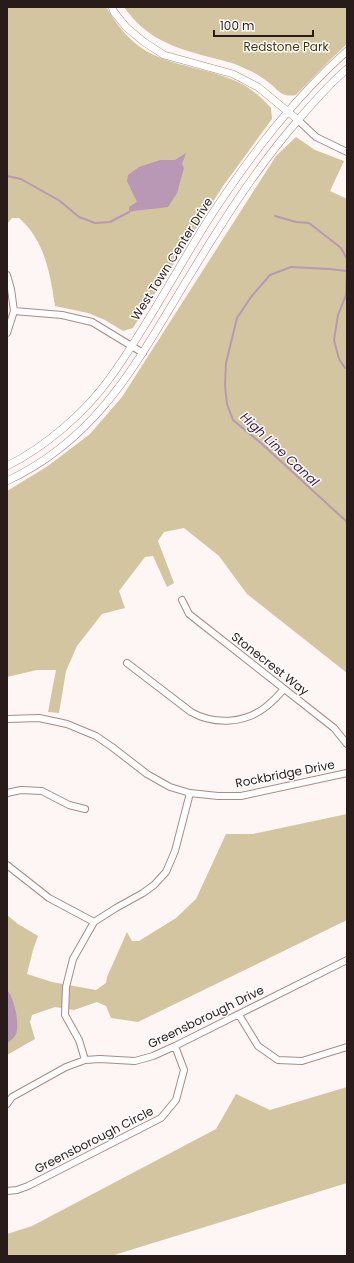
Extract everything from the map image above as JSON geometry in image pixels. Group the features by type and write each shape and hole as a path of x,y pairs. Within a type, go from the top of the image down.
{"street":[{"path":"112,7 114,12 126,27 144,42 164,55 233,74 258,86 316,137 347,152"},
{"name":"West Town Center Drive","path":"7,466 47,441 78,414 109,379 212,214 250,160 288,111 329,67 347,51"},
{"name":"West Town Center Drive","path":"7,482 32,468 66,444 88,424 109,401 143,353 242,193 269,155 313,103 347,69"},
{"path":"7,275 11,289 14,311 7,333"},
{"path":"14,311 62,315 92,322 143,353"},
{"name":"Stonecrest Way","path":"182,600 189,614 334,728 347,744"},
{"path":"127,663 190,712 197,716 217,721 232,721 250,716 266,707 284,689"},
{"name":"Rockbridge Drive","path":"7,719 39,718 67,724 96,736 147,774 170,787 190,793 218,796 242,796 347,773"},
{"path":"7,793 21,790 42,791 69,805 86,809"},
{"path":"85,1060 79,1040 65,1015 65,994 73,959 94,922 144,893 166,872 175,850 190,793"},
{"path":"7,865 49,898 94,922"},
{"name":"Greensborough Drive","path":"7,1104 12,1097 66,1067 85,1060 100,1059 135,1061 153,1056 239,1015 347,960"},
{"path":"239,1015 258,1046 278,1060 302,1061 347,1047"},
{"name":"Greensborough Circle","path":"7,1191 17,1190 28,1186 161,1118 176,1100 184,1070 176,1046"}],"green space":[{"path":"7,7 106,7 127,35 146,51 171,62 238,82 256,93 271,108 272,119 223,186 133,328 123,331 105,320 88,313 55,306 45,258 35,237 19,218 12,218 7,224"},
{"name":"Redstone Park","path":"124,7 347,7 347,44 296,95 291,96 283,94 260,76 242,67 183,49 161,40 142,27"},
{"path":"296,137 315,150 344,161 330,191 347,199 347,673 247,594 219,556 184,528 164,532 158,541 174,583 167,587 153,556 145,557 119,591 125,608 102,614 77,646 66,671 59,713 48,712 56,670 37,670 7,677 7,491 48,466 90,434 122,397 276,156"},
{"path":"347,814 347,920 138,1022 111,1018 106,1006 97,1002 74,1010 55,1007 32,1015 30,1022 35,1039 7,1055 7,915 18,924 38,936 27,974 52,982 96,990 106,983 107,977 127,932 132,941 139,941 176,918 196,899 226,834 253,834"},
{"path":"347,1087 347,1183 111,1256 7,1256 7,1234 32,1226 216,1129 236,1094 270,1110"}],"shaded area":[{"path":"186,153 182,164 184,168 177,193 168,207 129,212 129,207 137,202 127,181 128,175 139,167 160,160 175,160"},
{"path":"7,990 10,993 14,1004 17,1018 17,1030 13,1038 7,1043"}],"waterway":[{"path":"7,176 21,179 60,201 79,217 95,223 110,222 129,212"},
{"path":"275,216 296,222 309,223 341,248 347,259"},
{"name":"High Line Canal","path":"347,271 291,267 270,275 251,297 237,318 226,363 225,385 227,404 233,420 262,444 347,522"},
{"path":"347,270 346,295 338,315 334,340 339,359 345,368 347,367"}]}
